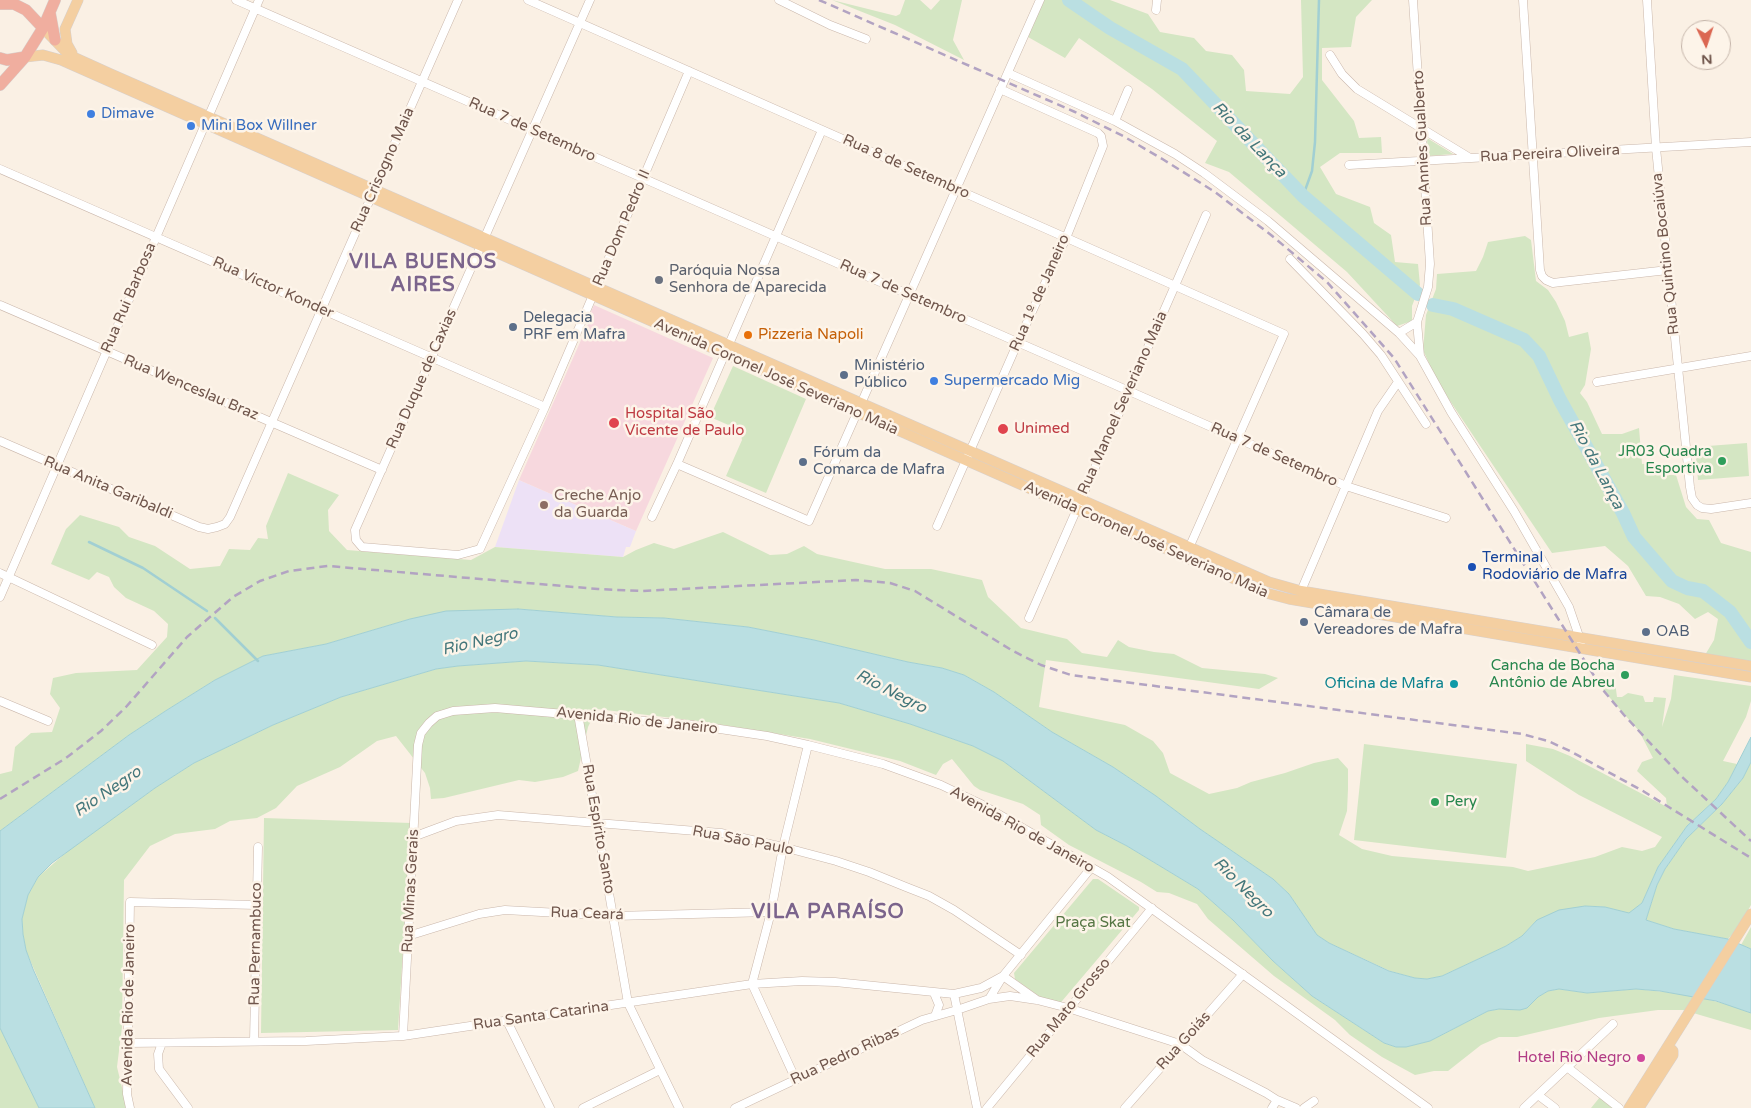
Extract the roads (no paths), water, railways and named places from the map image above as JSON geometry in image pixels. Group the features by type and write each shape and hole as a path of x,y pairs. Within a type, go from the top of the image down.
{"highway":[{"path":"0,85 25,57 43,28 54,0"},
{"path":"0,4 14,4 26,10 43,28"},
{"path":"50,12 54,40"},
{"path":"0,58 8,60 25,57"}],"main road":[{"path":"73,57 67,44 65,29 78,0"},
{"name":"Avenida Coronel José Severiano Maia","path":"43,28 69,55 207,120 1079,505 1255,589 1278,596 1751,677"},
{"name":"Avenida Coronel José Severiano Maia","path":"25,57 43,55 61,60 207,120"},
{"name":"Avenida Coronel José Severiano Maia","path":"1079,505 1269,582 1301,591 1751,666"},
{"path":"1629,1108 1751,914"},
{"path":"1639,1108 1673,1055 1673,1051 1668,1046"}],"street":[{"name":"Rua 7 de Setembro","path":"236,0 1346,486 1446,518"},
{"name":"Rua Rui Barbosa","path":"0,597 259,0"},
{"name":"Rua Crisogno Maia","path":"218,527 225,524 230,517 458,0"},
{"name":"Rua 8 de Setembro","path":"528,0 1284,334 1238,438"},
{"name":"Rua Duque de Caxias","path":"356,540 355,530 590,0"},
{"path":"779,0 830,25 866,39"},
{"path":"677,464 809,521 1040,0"},
{"path":"1156,10 1157,0"},
{"name":"Rua Annies Gualberto","path":"1413,0 1430,264 1426,295 1417,322"},
{"path":"1523,0 1540,270 1542,276 1546,280 1561,282 1668,270"},
{"name":"Rua Quintino Bocaiúva","path":"1647,0 1656,148 1692,498 1697,506 1711,509 1751,504"},
{"path":"1330,55 1342,74 1357,89 1470,158"},
{"name":"Rua Dom Pedro II","path":"356,540 362,547 369,549 410,550 458,555 480,549 545,407 689,71"},
{"path":"1008,72 1115,121 1175,154 1228,190 1304,251 1399,333 1420,356 1461,428 1514,511 1569,607 1582,648"},
{"name":"Rua 1º de Janeiro","path":"937,526 1066,238 1101,152 1103,141 1098,133 1000,90"},
{"path":"1115,121 1128,90"},
{"path":"652,517 677,464 822,130"},
{"name":"Rua Pereira Oliveira","path":"1349,165 1751,142"},
{"name":"Rua Victor Konder","path":"0,169 545,407"},
{"name":"Rua Manoel Severiano Maia","path":"1029,618 1206,215"},
{"path":"1290,259 1363,334 1381,356 1426,424"},
{"name":"Rua Wenceslau Braz","path":"0,305 382,470"},
{"path":"1399,333 1417,322 1420,356"},
{"path":"1597,382 1751,356"},
{"path":"1301,591 1378,411 1398,382"},
{"path":"1189,548 1238,438"},
{"name":"Rua Anita Garibaldi","path":"0,441 200,527 208,529 218,527"},
{"path":"0,573 152,646"},
{"path":"0,701 48,721"},
{"name":"Avenida Rio de Janeiro","path":"418,745 422,733 437,716 453,711 495,708 708,726 808,745 883,764 941,785 979,803 1108,878 1428,1108"},
{"name":"Rua Espírito Santo","path":"578,714 628,1003 679,1108"},
{"name":"Rua Minas Gerais","path":"403,1036 418,745"},
{"path":"796,1080 752,984 771,912 808,745"},
{"name":"Rua São Paulo","path":"414,837 456,821 486,816 509,815 721,833 784,847 869,872 929,896 954,910 1021,955"},
{"name":"Rua Pernambuco","path":"254,1041 258,848"},
{"path":"989,998 1003,976 1091,868"},
{"name":"Avenida Rio de Janeiro","path":"130,1108 127,1094 130,902 257,905"},
{"name":"Rua Mato Grosso","path":"988,1108 1068,1008 1152,908"},
{"name":"Rua Ceará","path":"408,936 491,912 506,910 614,916 771,912"},
{"name":"Rua Goiás","path":"1124,1108 1243,974"},
{"path":"1003,976 1037,1000"},
{"name":"Rua Santa Catarina","path":"128,1043 306,1041 403,1036 752,984 802,981 835,982 954,994 981,988 1003,976"},
{"path":"934,993 939,1005 936,1016"},
{"path":"954,994 977,1108"},
{"path":"957,1010 989,998 1010,996 1037,1000 1068,1008 1180,1044 1202,1060 1253,1085 1277,1100 1296,1108"},
{"name":"Rua Pedro Ribas","path":"735,1108 922,1020 957,1010"},
{"path":"507,1021 550,1108"},
{"path":"1524,1108 1613,1024"},
{"path":"162,1043 158,1054 159,1069 188,1108"},
{"path":"1566,1067 1619,1108"},
{"path":"583,1108 660,1070"},
{"path":"1538,1095 1555,1108"},
{"path":"1272,1108 1277,1100"},
{"path":"1304,1108 1314,1101"}],"water":[{"name":"Rio Negro","path":"518,609 617,617 664,618 748,627 942,668 964,675 994,692 1052,732 1113,767 1273,879 1289,894 1317,935 1329,943 1389,971 1415,978 1427,979 1442,976 1506,946 1522,936 1537,920 1559,910 1585,906 1605,907 1629,913 1642,903 1658,867 1687,826 1716,799 1728,782 1751,737 1751,762 1743,778 1722,804 1686,839 1665,869 1657,885 1646,920 1674,929 1728,939 1751,949 1751,1013 1716,1001 1660,991 1636,989 1587,993 1559,989 1548,991 1538,997 1527,1008 1488,1011 1430,1041 1406,1047 1396,1047 1384,1043 1312,996 1198,889 1127,846 1096,830 1003,761 973,746 910,724 839,703 598,665 526,661 436,669 341,697 273,725 194,763 155,788 52,863 38,877 28,895 22,919 23,934 26,950 33,969 95,1108 39,1108 0,1028 0,831 129,735 215,680 263,656 326,644 410,619 446,611"}],"waterway":[{"name":"Rio da Lança","path":"1069,0 1110,28 1182,69 1303,196 1418,294"},
{"path":"1303,196 1312,171 1315,142 1319,0"},
{"name":"Rio da Lança","path":"1433,305 1453,309 1524,340 1539,356 1560,400 1623,513 1634,537 1672,581 1687,588 1703,591 1730,612 1751,642"},
{"path":"89,542 143,568 207,611"},
{"path":"215,618 258,661"}],"railway":[{"path":"819,0 1075,112 1123,136 1215,192 1271,235 1327,282 1394,358 1603,690 1680,775 1751,841"},
{"path":"0,799 66,758 101,731 126,707 187,637 233,597 260,581 289,571 328,566 641,591 856,580 890,583 915,591 1013,651 1041,665 1071,675 1522,734 1548,741 1643,791 1751,858"}],"place":[{"name":"Dimave","path":"91,114"},
{"name":"Mini Box Willner","path":"191,126"},
{"name":"Paróquia Nossa Senhora de Aparecida","path":"659,280"},
{"name":"Delegacia PRF em Mafra","path":"513,327"},
{"name":"Pizzeria Napoli","path":"748,335"},
{"name":"Ministério Público","path":"844,375"},
{"name":"Supermercado Mig","path":"934,381"},
{"name":"Hospital São Vicente de Paulo","path":"614,423"},
{"name":"Unimed","path":"1003,429"},
{"name":"JR03 Quadra Esportiva","path":"1722,461"},
{"name":"Fórum da Comarca de Mafra","path":"803,462"},
{"name":"Creche Anjo da Guarda","path":"544,505"},
{"name":"Terminal Rodoviário de Mafra","path":"1472,567"},
{"name":"Câmara de Vereadores de Mafra","path":"1304,622"},
{"name":"OAB","path":"1646,632"},
{"name":"Cancha de Bocha Antônio de Abreu","path":"1625,675"},
{"name":"Oficina de Mafra","path":"1454,684"},
{"name":"Pery","path":"1435,802"},
{"name":"Hotel Rio Negro","path":"1641,1058"}],"district":[{"name":"VILA BUENOS AIRES","path":"423,274"},
{"name":"VILA PARAÍSO","path":"828,913"}],"park label":[{"name":"Praça Skat","path":"1093,923"}]}
